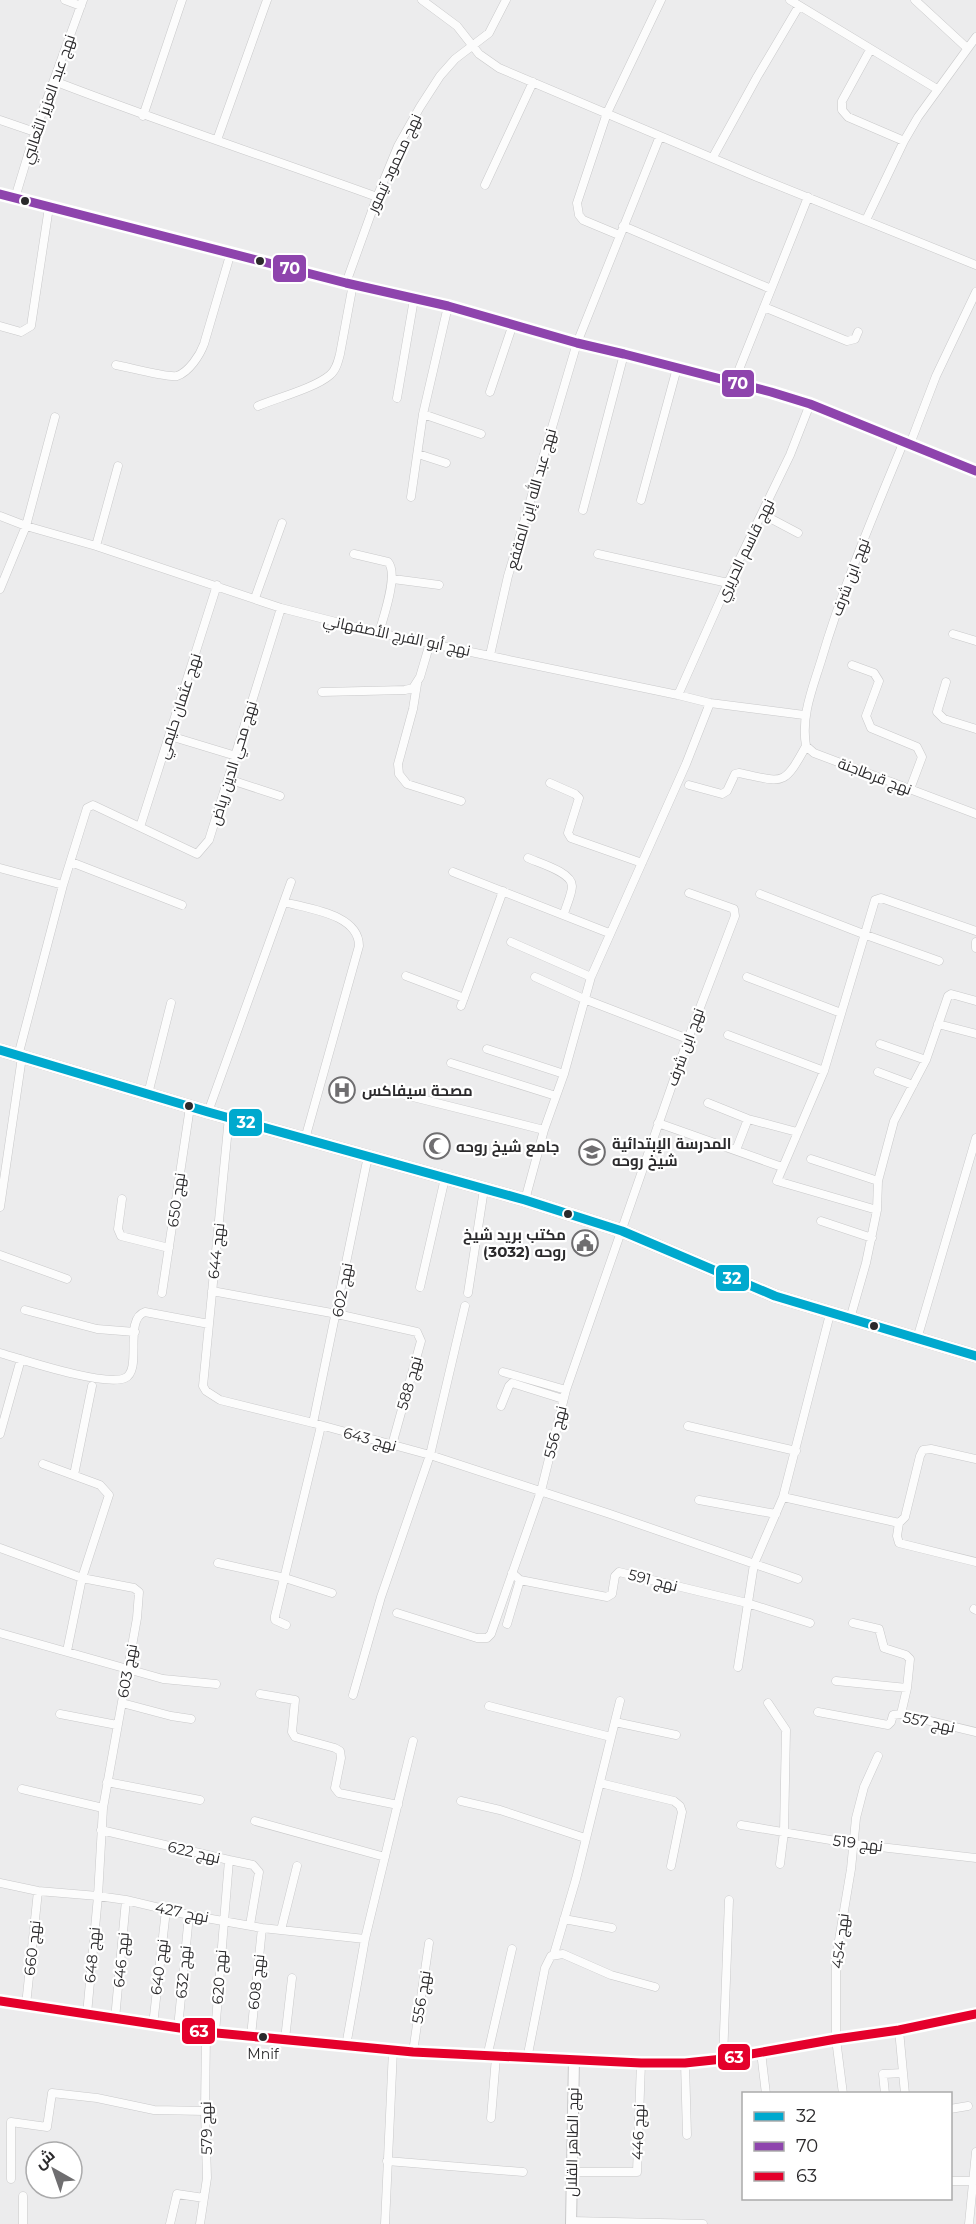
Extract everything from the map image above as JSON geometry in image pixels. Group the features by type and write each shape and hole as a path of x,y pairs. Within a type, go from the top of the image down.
{"main road":[{"path":"0,194 448,306 577,344 734,382 810,404 976,471"},
{"path":"0,1050 190,1107 525,1200 622,1231 775,1296 976,1356"},
{"path":"0,2001 210,2033 413,2052 641,2063 685,2063 723,2059 900,2030 976,2014"},
{"name":"نهج الطاهر القلال","path":"571,2222 574,2059"}],"street":[{"path":"65,0 82,3"},
{"path":"143,116 182,0"},
{"path":"217,140 267,0"},
{"path":"422,0 457,26 486,60 712,158 976,265"},
{"name":"نهج محمود تيمور","path":"258,406 318,382 330,375 338,364 349,283 377,197 398,147 440,76 455,59 489,33 506,0"},
{"path":"619,235 583,220 577,210 579,194 606,113 661,0"},
{"path":"790,0 937,89"},
{"path":"915,0 967,48"},
{"name":"نهج عبد العزيز الثعالبي","path":"15,198 35,132 82,3"},
{"path":"712,158 799,6"},
{"path":"866,220 904,141 937,89 976,37"},
{"path":"870,50 842,101 842,110 848,117 904,141"},
{"path":"54,81 143,116 377,197"},
{"path":"485,185 533,82"},
{"path":"0,120 35,132"},
{"name":"نهج عبد الله إبن المقفع","path":"490,655 508,576 577,344 660,136"},
{"path":"734,382 808,198"},
{"path":"0,326 21,332 31,326 49,207"},
{"path":"623,226 771,289"},
{"path":"116,365 172,376 183,372 190,366 204,344 231,252"},
{"name":"نهج ابن شرف","path":"804,715 842,596 936,376 976,292"},
{"path":"397,398 414,299"},
{"path":"411,497 423,414 448,306"},
{"path":"764,307 847,341 855,339 858,332"},
{"path":"490,392 513,324"},
{"path":"584,510 624,354"},
{"path":"641,500 677,368"},
{"name":"نهج قاسم الحريري","path":"678,694 728,583 790,455 810,404"},
{"path":"423,414 481,434"},
{"path":"0,589 26,526 55,417"},
{"path":"418,454 446,464"},
{"path":"96,546 118,466"},
{"path":"762,514 798,533"},
{"name":"نهج أبو الفرج الأصفهاني","path":"0,516 217,585 281,608 380,633 678,694 710,703 804,715"},
{"path":"255,598 282,523"},
{"path":"354,554 388,562 391,566 393,579 380,633"},
{"path":"598,554 728,583"},
{"path":"393,579 438,585"},
{"name":"نهج عثمان حليمي","path":"140,827 217,585"},
{"name":"نهج محي الدين رياض","path":"140,827 197,854 209,840 281,608"},
{"path":"953,634 976,641"},
{"path":"430,643 417,684 413,709 398,764 399,774 407,784 461,801"},
{"path":"852,665 874,673 879,681 866,716 871,728 917,747 921,757 910,789"},
{"path":"946,682 937,712 944,719 976,729"},
{"path":"322,692 405,690 417,684"},
{"path":"525,1200 591,977 686,764 710,703"},
{"path":"689,785 725,794 733,777 739,773 773,780 784,778 793,769 806,746 803,730 804,715"},
{"path":"170,736 236,756"},
{"name":"نهج قرطاجنة","path":"806,746 814,753 976,814"},
{"path":"228,779 280,796"},
{"path":"550,783 579,798 568,833 571,838 642,863"},
{"path":"0,1207 20,1056 63,885 90,806 93,805 140,827"},
{"path":"528,858 565,874 570,880 572,888 564,914"},
{"path":"71,862 182,905"},
{"path":"0,868 63,885"},
{"path":"453,872 609,933"},
{"path":"208,1112 291,882"},
{"path":"406,976 462,1002 503,891"},
{"name":"نهج ابن شرف","path":"622,1231 688,1039 735,916 734,909 689,893"},
{"path":"760,894 939,961"},
{"path":"877,1210 777,1181 824,1071 875,900 879,898 976,931"},
{"path":"284,902 342,919 356,930 359,936 359,946 305,1139"},
{"path":"510,942 591,977"},
{"path":"976,942 976,948"},
{"path":"535,977 584,999 688,1039"},
{"path":"747,978 841,1013"},
{"path":"850,1319 872,1238 877,1210 878,1181 894,1121 926,1060 948,996 951,994 976,1001"},
{"path":"148,1094 171,1003"},
{"path":"938,1024 976,1034"},
{"path":"729,1035 824,1071"},
{"path":"880,1044 926,1060"},
{"path":"487,1049 564,1074"},
{"path":"451,1064 556,1096"},
{"path":"878,1072 914,1085"},
{"path":"397,1093 544,1130"},
{"path":"708,1103 748,1119 797,1132"},
{"name":"نهج 650","path":"162,1293 190,1107"},
{"name":"نهج 644","path":"203,1386 229,1117"},
{"path":"736,1150 748,1119"},
{"path":"658,1123 782,1167"},
{"path":"917,1339 976,1138"},
{"name":"نهج 602","path":"286,1625 274,1619 285,1578 317,1424 368,1156"},
{"path":"811,1159 878,1181"},
{"path":"420,1287 445,1178"},
{"path":"468,1293 484,1189"},
{"path":"122,1199 118,1229 122,1236 169,1248"},
{"path":"820,1221 872,1238"},
{"name":"نهج 556","path":"397,1613 477,1638 487,1638 491,1634 541,1491 566,1390 622,1231"},
{"path":"0,1255 67,1279"},
{"path":"212,1291 337,1314"},
{"path":"353,1695 381,1597 430,1455 465,1306"},
{"path":"25,1310 97,1329 135,1332"},
{"path":"0,1353 100,1380 120,1380 132,1371 136,1319 140,1314 145,1312 210,1324"},
{"name":"نهج 588","path":"337,1314 412,1330 420,1336 421,1341 392,1445"},
{"path":"738,1667 754,1564 783,1497 830,1314"},
{"path":"0,1434 21,1359"},
{"path":"503,1372 566,1390"},
{"path":"501,1406 508,1386 512,1383 563,1400"},
{"path":"74,1475 92,1386"},
{"name":"نهج 643","path":"203,1386 206,1391 220,1400 430,1455 798,1580"},
{"path":"688,1426 796,1451"},
{"path":"976,1459 931,1449 923,1450 905,1517 899,1523 897,1536 898,1543 976,1562"},
{"path":"43,1464 100,1485 109,1494 82,1578 67,1651"},
{"path":"783,1497 899,1523"},
{"path":"699,1500 776,1514"},
{"name":"نهج 603","path":"0,1548 82,1578 134,1588 139,1592 137,1618 103,1808 98,1896"},
{"path":"218,1563 285,1578 332,1593"},
{"name":"نهج 591","path":"520,1580 608,1597 612,1594 615,1576 620,1572 747,1603 810,1623"},
{"path":"507,1624 520,1580 512,1573"},
{"path":"854,1623 881,1630 884,1647 906,1655 910,1659 901,1714"},
{"path":"0,1633 116,1665 127,1671 163,1679 216,1684"},
{"path":"836,1681 907,1688"},
{"path":"260,1694 295,1700 292,1732 295,1737 340,1751 341,1758 335,1788 339,1793 398,1805"},
{"path":"527,2059 545,1968 548,1959 554,1954 576,1879 620,1701"},
{"path":"122,1702 171,1716 191,1719"},
{"path":"768,1703 786,1730 784,1832 780,1864"},
{"path":"489,1706 611,1737"},
{"name":"نهج 557","path":"818,1712 888,1725 893,1715 901,1714 976,1732"},
{"path":"60,1714 117,1725"},
{"path":"615,1722 676,1735"},
{"path":"345,2046 365,1939 413,1741"},
{"name":"نهج 454","path":"843,2092 836,2039 836,1959 854,1844 855,1818 864,1787 878,1756"},
{"path":"107,1782 200,1800"},
{"path":"600,1783 674,1801 680,1806 682,1812 671,1866"},
{"path":"22,1790 103,1808"},
{"path":"461,1801 500,1810 585,1838"},
{"path":"255,1821 385,1857"},
{"name":"نهج 519","path":"741,1825 854,1844 976,1857"},
{"name":"نهج 622","path":"101,1830 229,1860 223,1920"},
{"path":"229,1860 253,1865 259,1872 250,1926"},
{"path":"281,1930 297,1866"},
{"name":"نهج 427","path":"0,1883 38,1891 126,1900 189,1915 262,1928 365,1939"},
{"name":"نهج 660","path":"26,2005 38,1891"},
{"name":"نهج 648","path":"87,2014 98,1896"},
{"name":"نهج 646","path":"115,2019 126,1900"},
{"path":"723,2059 729,1900"},
{"name":"نهج 640","path":"153,2025 166,1910"},
{"name":"نهج 632","path":"178,2028 189,1915"},
{"path":"564,1918 612,1928"},
{"name":"نهج 620","path":"210,2033 223,1920"},
{"name":"نهج 608","path":"251,2036 262,1928"},
{"name":"نهج 556","path":"413,2052 429,1943"},
{"path":"491,2118 492,2057 512,1949"},
{"path":"554,1954 563,1954 611,1975 655,1987"},
{"path":"285,2039 292,1978"},
{"path":"900,2030 905,2092"},
{"name":"نهج 579","path":"200,2224 207,2178 205,2111 210,2033"},
{"path":"385,2224 393,2050"},
{"path":"761,2052 766,2092"},
{"name":"نهج 446","path":"572,2172 637,2172 641,2063"},
{"path":"685,2063 687,2135"},
{"path":"885,2092 883,2074 903,2073"},
{"path":"11,2179 11,2122 47,2127 52,2093 98,2098 154,2110 205,2111"},
{"path":"952,2109 968,2106"},
{"path":"969,2224 976,2152"},
{"path":"387,2161 523,2172"},
{"path":"952,2181 973,2181"},
{"path":"170,2224 177,2194 204,2198"},
{"path":"22,2196 23,2224"},
{"path":"571,2222 703,2224"}],"transit line":[{"name":"70","path":"0,194 346,283 448,306 577,343 771,392 810,404 976,471"},
{"name":"32","path":"0,1050 208,1112 525,1200 622,1231 775,1296 976,1356"},
{"name":"63","path":"0,2001 206,2032 413,2052 641,2063 685,2063 723,2059 899,2030 976,2014"}],"place":[{"name":"مصحة سيفاكس","path":"342,1090"},
{"name":"جامع شيخ روحه","path":"437,1146"},
{"name":"المدرسة الإبتدائية شيخ روحه","path":"592,1152"},
{"name":"مكتب بريد شيخ روحه (3032)","path":"585,1243"},
{"name":"Mnif","path":"263,2037"}]}
